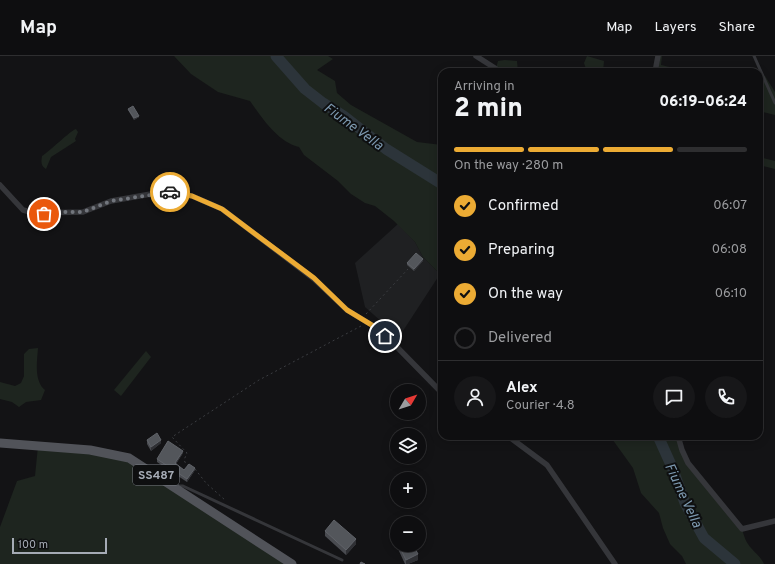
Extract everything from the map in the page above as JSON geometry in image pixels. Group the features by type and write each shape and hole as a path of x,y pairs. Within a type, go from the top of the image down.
{"main road":[{"name":"SS487","path":"0,443 90,450 129,458 292,564"}],"street":[{"path":"476,56 495,68"},
{"path":"656,68 658,56"},
{"path":"0,185 23,210 44,214 54,212 83,212 111,201 168,191 192,196 222,209 314,278 347,310 368,323 395,345 438,389"},
{"path":"513,440 547,465 615,564"},
{"path":"679,440 688,463 742,529 775,520"}],"lane":[{"path":"754,56 759,68"},
{"path":"763,76 775,103"},
{"path":"172,486 183,486 342,560"}],"path":[{"path":"361,319 380,301 408,269"},
{"path":"234,509 206,483 193,468 186,464 184,460 187,453 172,437 260,380 368,323"}],"shaded area":[{"path":"174,56 328,56 333,59 317,70 335,81 337,93 351,105 417,142 438,145 438,272 423,257 415,242 394,221 375,206 365,203 351,194 338,181 304,155 299,147 277,135 265,122 250,101 218,92 191,74"},
{"path":"587,56 604,61 603,68 586,68 584,63"},
{"path":"660,56 662,56 661,65 674,68 658,68"},
{"path":"498,61 517,61 518,68 496,68"},
{"path":"763,76 765,76 775,92 775,115 763,112"},
{"path":"76,129 78,132 75,139 76,141 51,157 46,169 44,168 42,164 42,156 69,133"},
{"path":"763,158 775,161 775,169 763,166"},
{"path":"398,224 415,242 423,257 438,272 438,277 399,337 365,307 355,263"},
{"path":"38,348 37,365 39,382 45,390 41,400 26,402 19,407 12,402 0,399 0,382 15,386 21,383 24,376 24,354 29,349"},
{"path":"146,351 151,357 121,396 114,390"},
{"path":"613,440 679,440 688,463 742,529 748,544 760,557 764,564 686,564 682,556 670,544 663,528 659,513 641,493 633,468"},
{"path":"38,446 120,456 292,564 0,564 0,527 17,481 35,476"}],"building":[{"path":"133,106 139,116 134,118 128,109"},
{"path":"416,253 423,259 414,269 407,263"},
{"path":"157,433 161,440 151,447 147,440"},
{"path":"168,441 183,451 175,463 184,470 189,464 195,468 187,479 157,459"},
{"path":"334,520 356,539 346,550 325,531"},
{"path":"402,552 417,552 418,554 406,560"}],"waterway":[{"name":"Fiume Vella","path":"276,56 305,89 323,103 345,117 386,149 438,182"},
{"name":"Fiume Vella","path":"660,440 672,467 685,503 704,538 735,564"}],"way so far":[{"path":"44,214 54,212 83,212 111,201 168,191 170,192"}],"route":[{"path":"170,192 192,196 222,209 314,278 347,310 375,327 385,336"}]}
